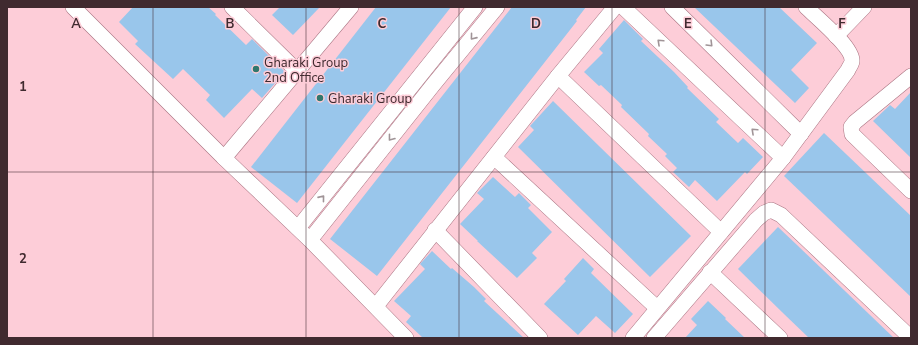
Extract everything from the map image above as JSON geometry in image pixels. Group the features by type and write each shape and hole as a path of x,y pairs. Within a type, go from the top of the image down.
{"street":[{"path":"73,7 224,158 298,228 406,338"},
{"path":"232,7 298,71"},
{"path":"224,158 351,7"},
{"path":"298,228 475,7"},
{"path":"310,240 497,7"},
{"path":"376,306 558,76 615,7"},
{"path":"623,7 783,158"},
{"path":"672,7 800,134"},
{"path":"633,338 783,158 848,70 852,61 850,52 806,7"},
{"path":"836,36 864,7"},
{"path":"421,75 433,85"},
{"path":"558,76 721,232"},
{"path":"911,76 855,122 851,127 852,134 911,191"},
{"path":"494,157 657,308"},
{"path":"654,338 756,220 764,213 771,210 781,215 911,338"},
{"path":"435,230 540,338"},
{"path":"710,272 780,338"}],"building":[{"path":"133,7 208,7 246,45 252,39 285,72 262,98 252,89 224,118 206,100 210,95 183,69 173,79 135,44 138,41 119,22"},
{"path":"280,7 320,7 293,35 272,15"},
{"path":"376,7 451,7 297,203 251,167"},
{"path":"512,7 586,7 576,20 577,21 377,276 330,239"},
{"path":"694,7 779,7 817,43 791,70 809,88 795,103"},
{"path":"624,20 643,39 641,41 674,72 688,87 687,88 719,119 716,122 738,143 743,138 763,157 747,174 745,172 717,201 695,180 689,187 673,172 677,168 665,156 667,154 621,107 622,105 601,85 599,86 584,72 603,53 599,49"},
{"path":"911,92 911,158 873,121 890,105 895,109"},
{"path":"553,101 691,236 650,277 518,147 534,130 530,126"},
{"path":"824,133 911,216 911,297 784,176"},
{"path":"493,177 515,197 519,193 531,205 528,208 552,232 532,253 537,258 517,278 460,224 484,199 477,193"},
{"path":"778,227 894,338 809,338 738,269"},
{"path":"432,251 451,269 452,268 474,287 486,299 484,301 524,338 423,338 406,322 411,316 394,301 425,269 420,264"},
{"path":"583,258 594,269 591,273 633,314 615,333 596,316 578,335 544,304 566,281 564,279"},
{"path":"708,301 745,338 685,338 697,325 691,319"}],"place":[{"name":"Gharaki Group 2nd Office","path":"256,69"},
{"name":"Gharaki Group","path":"320,98"}]}
